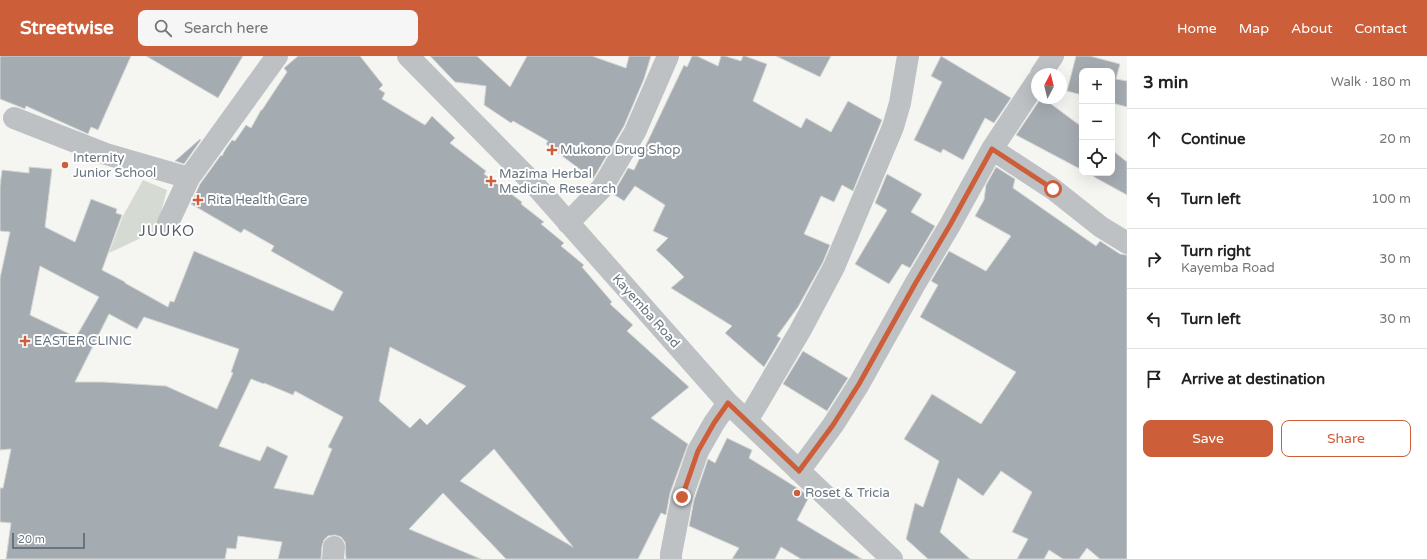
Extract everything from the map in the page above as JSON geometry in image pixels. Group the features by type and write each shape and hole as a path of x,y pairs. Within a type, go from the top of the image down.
{"street":[{"path":"168,223 189,178 277,56"},
{"name":"Kayemba Road","path":"408,56 535,185 728,403 892,559"},
{"path":"568,223 602,188 635,132 668,56"},
{"path":"747,421 800,331 834,267 893,127 900,103 908,56"},
{"path":"1045,68 1052,56"},
{"path":"799,471 833,425 859,384 992,149 1031,90"},
{"path":"14,118 106,154 189,178"},
{"path":"992,149 1053,189 1101,227 1127,243"},
{"path":"670,557 682,497 698,451 714,423 728,403"}],"shaded area":[{"path":"143,180 167,190 156,231 109,253 123,216"}],"building":[{"path":"0,56 131,56 98,130 91,127 88,134 26,106 25,109 0,99"},
{"path":"146,56 243,56 218,98"},
{"path":"298,56 360,56 383,85 379,89 385,93 382,99 425,125 432,116 455,138 450,143 486,171 484,174 522,202 521,204 544,222 541,224 564,243 561,246 584,265 582,267 612,302 610,304 633,325 627,331 689,387 651,418 688,444 670,493 666,515 661,513 638,559 506,559 443,493 409,529 481,559 346,559 345,542 341,537 335,535 328,536 324,540 321,559 278,559 282,542 238,536 236,549 227,548 225,559 6,559 11,523 0,522 0,488 3,488 11,449 0,450 0,278 10,232 0,231 0,186 2,170 29,173 29,167 52,169 45,227 75,242 91,199 117,209 116,213 122,215 102,270 168,307 170,301 174,302 194,251 333,311 343,292 271,251 274,246 244,229 241,233 191,204 200,184 221,155 222,156 232,140 235,141 246,125 251,128 261,110 287,72 284,68","holes":["40,266 99,297 76,337 30,315","109,314 137,329 144,317 239,349 231,372 233,373 217,409 166,386 103,382 75,382","390,347 466,386 427,425 420,418 410,428 379,401","251,379 293,395 295,391 343,417 328,447 332,449 313,495 274,488 288,456 267,446 260,461 219,446","494,449 573,547 460,481"]},
{"path":"430,56 477,56 510,87 527,56 592,56 626,68 629,56 651,56 644,79 624,126 593,179 546,144 548,141 513,121 511,123 484,105 486,86 455,82"},
{"path":"692,56 697,56 718,66 721,56 741,61 743,56 745,56 767,64 753,101 801,128 806,118 831,132 848,101 882,120 853,191 842,185 834,202 821,196 804,234 830,245 823,262 798,307 777,336 781,338 764,367 725,333 732,326 671,288 684,277 656,250 668,238 653,231 665,205 635,186 624,201 613,194 628,168 634,170 684,65 687,67"},
{"path":"776,56 831,56 820,77"},
{"path":"941,56 1011,98 994,123 985,118 963,160 943,149 941,153 914,140 942,82 931,76"},
{"path":"1076,56 1090,56 1120,64 1116,79 1127,81 1127,107 1115,104 1115,68 1079,68 1079,94 1067,91"},
{"path":"1037,104 1051,104 1079,125 1079,168 1016,135"},
{"path":"200,139 201,140 184,164 175,161"},
{"path":"1115,152 1127,162 1127,195 1093,176 1115,176"},
{"path":"996,167 1015,179 1013,188 1096,246 1100,241 1120,254 1127,255 1127,559 1100,559 1087,548 1079,559 1063,559 1049,550 1044,559 1017,559 1028,539 1012,532 1032,492 1001,471 983,496 958,478 940,532 970,559 928,559 906,539 915,503 923,507 939,461 904,439 932,394 981,424 1016,372 920,317 938,285 931,281 949,251 986,271 1011,236 975,216 984,200 986,185"},
{"path":"887,174 922,194 911,212 935,226 910,268 902,264 889,284 855,264 887,210 875,203"},
{"path":"803,351 848,378 827,411 783,384"},
{"path":"727,438 752,450 749,458 802,491 809,497 797,520 862,559 801,559 781,547 775,559 732,559 739,548 689,526 694,500 708,459 715,463"}],"place":[{"name":"Mukono Drug Shop","path":"552,150"},
{"name":"Internity Junior School","path":"65,165"},
{"name":"Mazima Herbal Medicine Research","path":"491,181"},
{"name":"Rita Health Care","path":"198,200"},
{"name":"EASTER CLINIC","path":"25,341"},
{"name":"Roset & Tricia","path":"797,493"}],"district":[{"name":"JUUKO","path":"167,231"}],"route":[{"path":"682,497 698,451 714,423 728,403 799,471 833,425 859,384 992,149 1053,189"}]}
